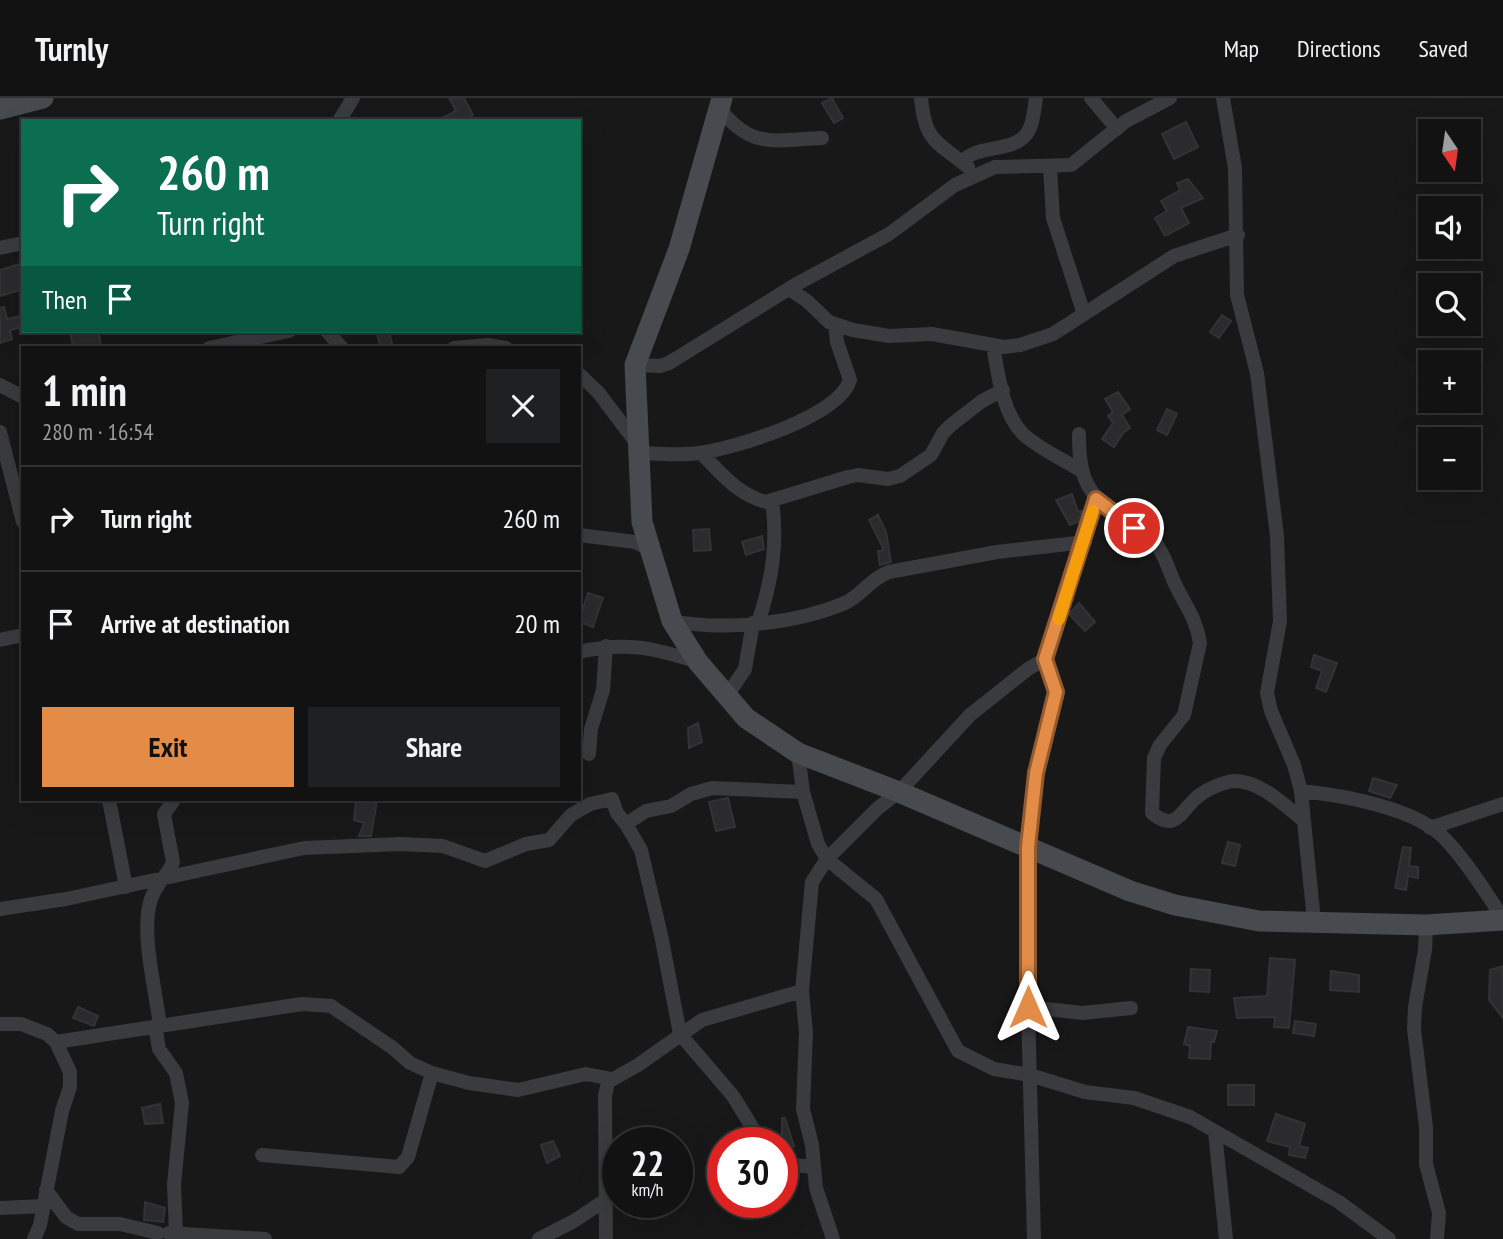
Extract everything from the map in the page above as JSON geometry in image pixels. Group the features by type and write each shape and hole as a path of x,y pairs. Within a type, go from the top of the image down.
{"street":[{"path":"0,109 43,98"},
{"path":"340,119 353,98"},
{"path":"921,98 929,135 936,144 977,174"},
{"path":"962,162 971,153 1008,146 1024,137 1031,124 1036,98"},
{"path":"1091,98 1117,128"},
{"path":"635,365 660,366 669,363 789,289 889,234 955,185 977,174 1008,165 1050,167 1077,162 1117,128 1153,104 1170,98"},
{"path":"1223,98 1235,168 1237,295 1257,373 1276,536 1280,621 1267,694 1301,791 1314,921"},
{"path":"720,103 740,132 751,137 764,140 821,138"},
{"path":"720,103 679,248 635,365 642,522 672,621 698,662 746,718 798,753 899,792 1130,891 1175,905 1259,920 1426,925 1503,919"},
{"path":"1050,167 1053,218 1084,314"},
{"path":"789,289 835,324 872,335 933,334 1004,347 1032,342 1053,334 1174,256 1238,235"},
{"path":"2,246 21,243"},
{"path":"639,449 701,453 818,414 835,402 850,380 837,342 835,324"},
{"path":"218,346 280,333"},
{"path":"993,345 1007,407 1024,434 1080,470"},
{"path":"581,376 598,392 639,449"},
{"path":"701,453 737,489 753,499 766,502 848,477 859,475 888,479 900,476 931,455 951,425 982,401 1003,390"},
{"path":"0,432 21,514"},
{"path":"1079,434 1080,470 1096,499 1152,539 1165,557 1176,586 1195,618 1199,633 1200,643 1184,715 1160,745 1154,758 1152,813 1169,821 1175,820 1196,797 1223,783 1234,781 1261,788 1304,821"},
{"path":"1034,1239 1028,1007 1028,847 1036,773 1056,692 1045,659 1085,542 1096,499"},
{"path":"726,697 745,669 756,623 769,590 776,545 772,500"},
{"path":"581,536 635,542 651,550"},
{"path":"672,621 700,626 756,623 847,602 874,578 889,572 998,552 1085,542"},
{"path":"0,640 21,635"},
{"path":"581,652 606,646 655,649 698,662"},
{"path":"589,754 591,729 603,690 606,646"},
{"path":"833,1239 821,1210 812,1146 803,1109 806,1032 802,991 812,882 827,859 878,808 899,792 970,715 1028,669 1045,659"},
{"path":"798,753 803,792 813,832 827,859 876,899 958,1051 982,1066 1031,1075 1085,1092 1156,1104 1189,1117 1339,1202 1389,1239"},
{"path":"626,824 646,811 671,806 691,794 712,788 803,792"},
{"path":"1301,791 1341,795 1398,811 1445,837 1503,919"},
{"path":"0,909 126,887 304,848 401,844 443,846 485,861 526,844 551,839 567,818 590,804 610,799 641,850 651,887 680,1034 733,1096 752,1127"},
{"path":"109,801 126,887"},
{"path":"173,801 164,814 173,862 171,869 160,880 148,915 159,1049 176,1073 182,1103 174,1184 176,1233"},
{"path":"1430,828 1503,804"},
{"path":"1426,925 1414,1029 1426,1127 1426,1164 1439,1213 1437,1239"},
{"path":"606,1127 606,1085 612,1079 638,1065 702,1020 802,991"},
{"path":"56,1042 302,1004 324,1004 393,1048 410,1063 432,1073 469,1083 517,1090 586,1074 612,1079"},
{"path":"1028,1007 1083,1013 1132,1009"},
{"path":"0,1024 33,1027 56,1042 67,1063 71,1080 62,1111 44,1206 34,1239"},
{"path":"262,1155 398,1167 408,1157 432,1073"},
{"path":"1215,1132 1226,1239"},
{"path":"798,1166 814,1167"},
{"path":"46,1190 66,1217 78,1224 120,1224 151,1236 176,1233 265,1239"},
{"path":"539,1239 602,1202"},
{"path":"0,1208 44,1206"},
{"path":"606,1239 607,1218"}],"building":[{"path":"449,98 464,98 473,115 465,119 440,119 456,111"},
{"path":"832,98 843,118 834,123 822,103"},
{"path":"1186,122 1198,147 1174,159 1162,134"},
{"path":"1188,179 1203,198 1181,208 1189,223 1165,236 1155,218 1167,211 1161,201 1180,190 1177,183"},
{"path":"21,264 21,290 0,296 0,270"},
{"path":"4,307 7,319 21,316 21,327 10,330 12,339 0,343 0,308"},
{"path":"1222,315 1231,321 1219,338 1210,332"},
{"path":"70,333 99,333 101,346 73,346"},
{"path":"377,333 389,333 393,346 380,346"},
{"path":"1118,392 1130,409 1122,415 1130,428 1114,447 1102,439 1113,423 1108,416 1113,412 1105,399"},
{"path":"1167,409 1177,414 1167,435 1157,430"},
{"path":"1072,494 1078,512 1082,511 1078,522 1070,525 1056,500"},
{"path":"878,515 886,532 891,562 880,565 878,551 884,550 869,520"},
{"path":"709,529 711,550 694,551 693,530"},
{"path":"762,536 764,549 746,555 742,542"},
{"path":"588,593 603,598 593,627 581,623"},
{"path":"1079,603 1095,622 1085,631 1069,614"},
{"path":"1314,655 1337,663 1326,692 1316,688 1322,671 1311,667"},
{"path":"698,723 702,742 689,748 688,728"},
{"path":"1373,778 1397,785 1390,798 1369,791"},
{"path":"728,798 735,827 716,831 709,802"},
{"path":"356,801 377,801 371,836 359,836 364,823 354,820"},
{"path":"1228,842 1240,845 1235,866 1222,863"},
{"path":"1403,847 1411,848 1409,866 1418,867 1418,878 1408,876 1406,890 1395,888"},
{"path":"1270,958 1295,960 1289,1028 1274,1027 1275,1017 1237,1018 1234,998 1267,996"},
{"path":"1503,966 1503,1018 1489,1000 1490,970"},
{"path":"1191,969 1210,970 1209,992 1190,991"},
{"path":"1331,971 1359,975 1359,992 1330,990"},
{"path":"78,1007 98,1016 94,1026 73,1018"},
{"path":"1295,1021 1316,1024 1314,1036 1293,1033"},
{"path":"1188,1027 1217,1031 1214,1042 1211,1042 1210,1059 1189,1058 1190,1046 1184,1044"},
{"path":"1228,1085 1254,1085 1254,1105 1228,1105"},
{"path":"160,1104 163,1123 145,1124 142,1108"},
{"path":"1276,1114 1305,1124 1299,1146 1308,1148 1305,1158 1289,1155 1290,1147 1267,1141"},
{"path":"782,1118 785,1118 788,1127 782,1127"},
{"path":"553,1141 560,1156 547,1163 541,1145"},
{"path":"145,1202 165,1208 163,1222 144,1220"}],"slow traffic":[{"path":"1059,619 1093,511"}],"route":[{"path":"1028,1007 1028,847 1036,773 1056,692 1045,659 1085,542 1096,499 1134,528"}]}
